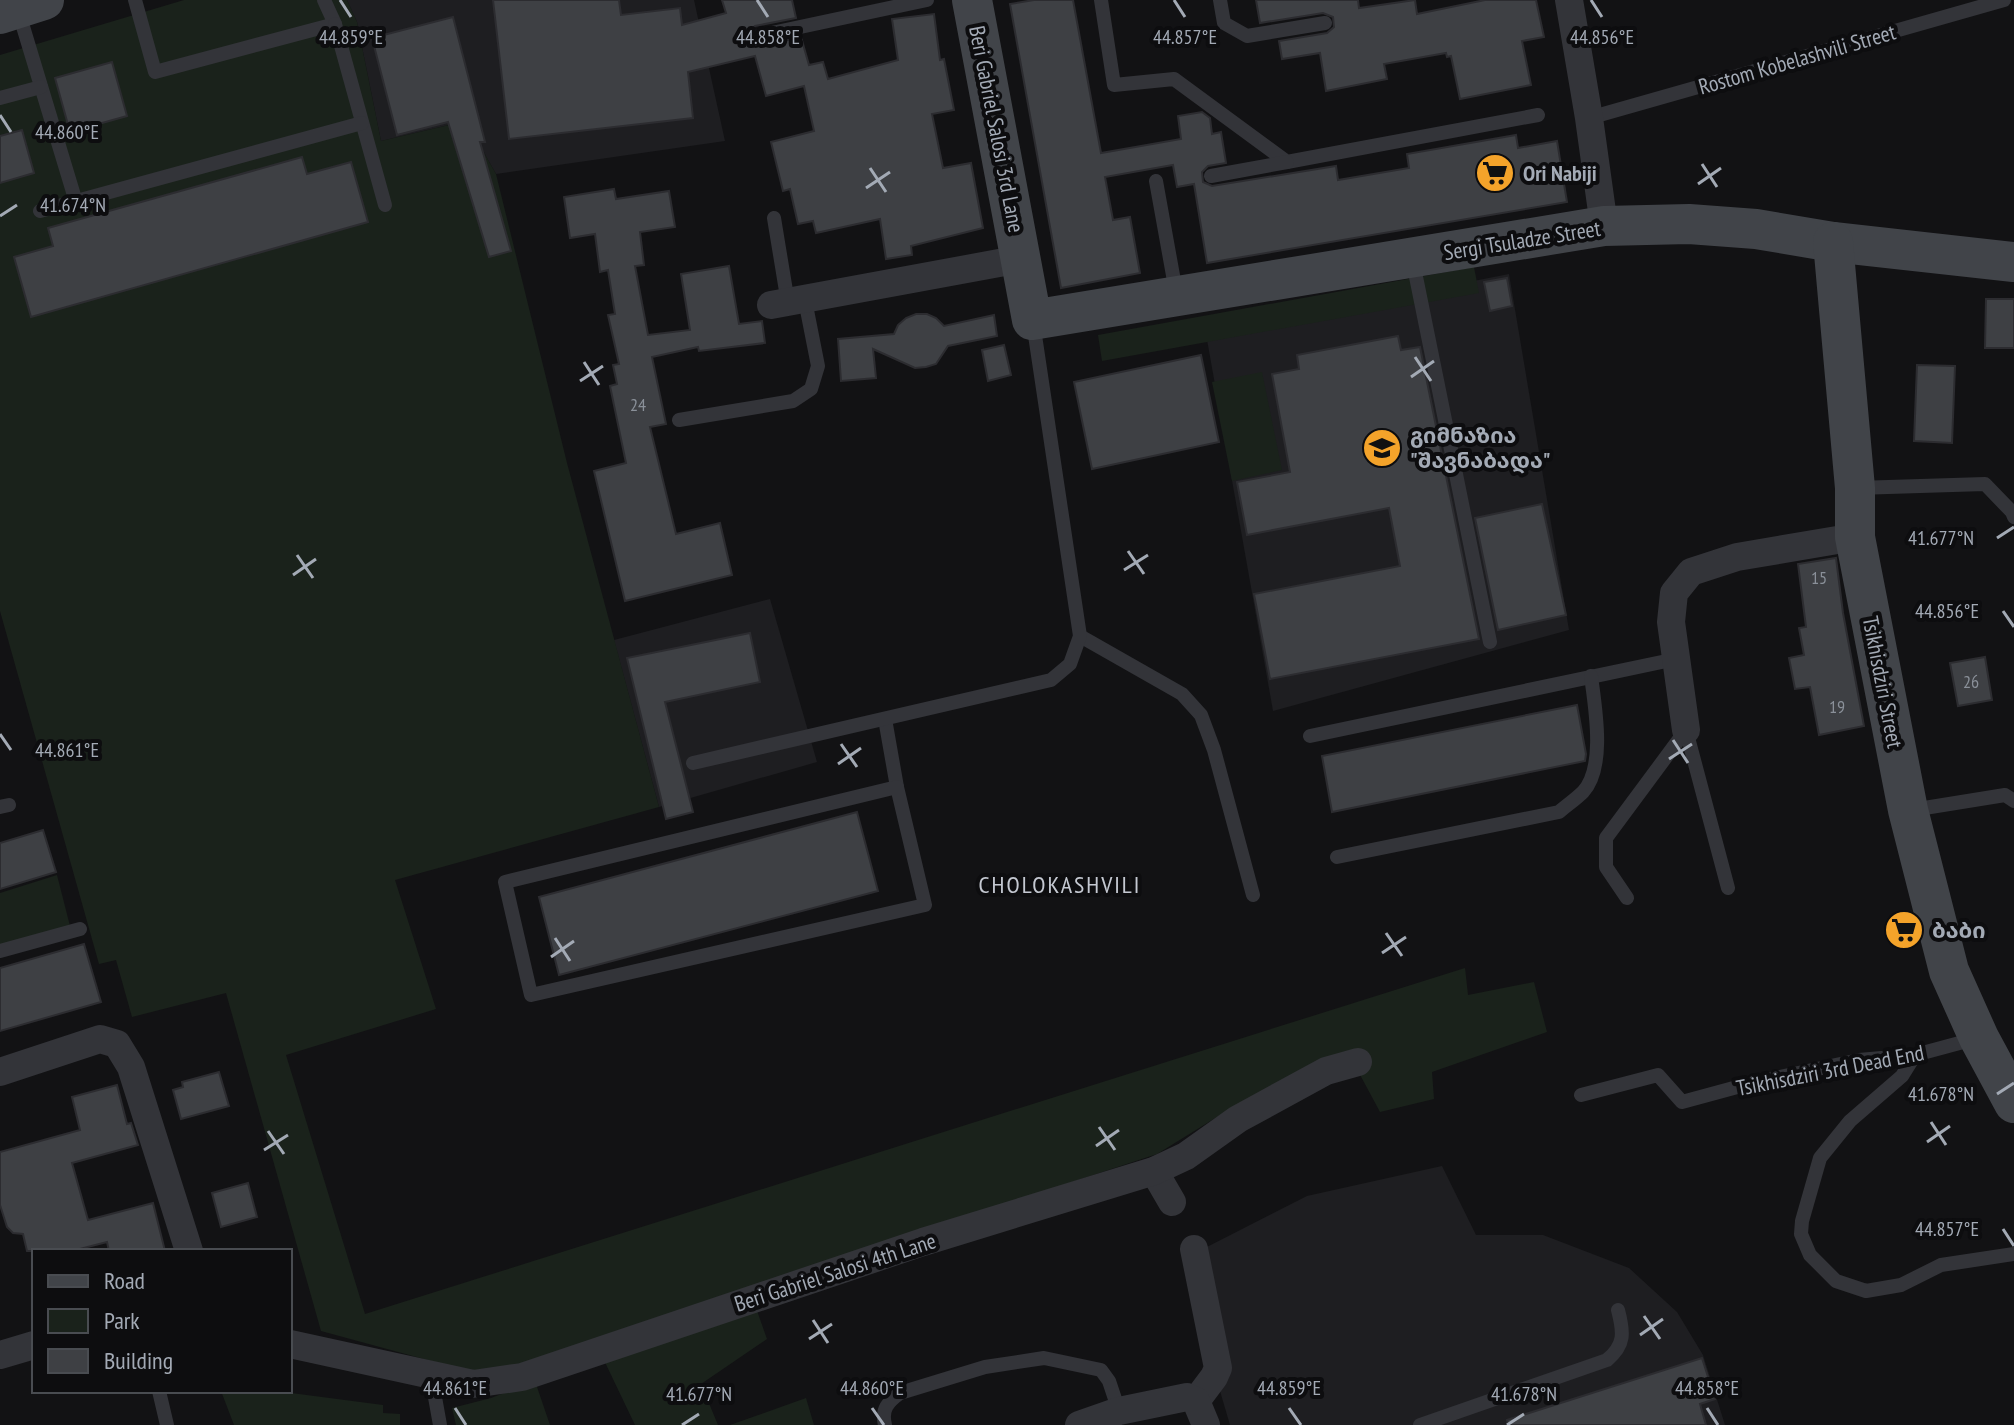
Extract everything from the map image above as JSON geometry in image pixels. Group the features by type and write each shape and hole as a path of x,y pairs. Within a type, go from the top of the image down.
{"street":[{"name":"Beri Gabriel Salosi 3rd Lane","path":"972,0 1032,320"},
{"path":"1569,0 1604,226"},
{"name":"Sergi Tsuladze Street","path":"1032,320 1604,226 1703,225 1756,229 1833,242 2014,262"},
{"name":"Tsikhisdziri Street","path":"1833,242 1855,488 1855,537 1908,810 1949,971 1995,1051 2014,1103"},
{"name":"Beri Gabriel Salosi 3rd Lane","path":"788,303 1021,259"},
{"path":"1686,730 1671,622 1674,593 1691,572 1737,557 1855,537"},
{"path":"0,1072 100,1039 117,1044 131,1067 188,1249"},
{"name":"Beri Gabriel Salosi 4th Lane","path":"292,1344 473,1384 522,1377 923,1242 1154,1171 1186,1156 1238,1119 1326,1071 1358,1062"},
{"path":"1154,1171 1172,1202"},
{"path":"1079,1425 1119,1411 1187,1397 1201,1413 1218,1368 1194,1249"},
{"path":"0,1355 32,1346"}],"lane":[{"path":"135,0 155,72 335,24"},
{"path":"324,0 335,24 385,205"},
{"path":"758,36 927,0"},
{"path":"1101,0 1114,85 1174,79 1287,162"},
{"path":"1220,0 1224,23 1247,36 1325,23"},
{"name":"Rostom Kobelashvili Street","path":"1589,118 2004,0"},
{"path":"21,7 41,87 76,202"},
{"path":"0,98 41,87"},
{"path":"1211,176 1538,115"},
{"path":"40,211 362,123"},
{"path":"1156,181 1177,296"},
{"path":"679,420 793,401 811,389 818,366 788,303 774,218"},
{"path":"1412,257 1490,642"},
{"path":"693,763 1051,680 1070,664 1080,636 1032,320"},
{"path":"1855,488 1985,484 2014,517"},
{"path":"1080,636 1182,694 1201,715 1214,750 1253,895"},
{"path":"1310,736 1676,659"},
{"path":"1337,857 1559,812 1586,790 1596,761 1598,733 1591,676"},
{"path":"885,719 897,787 925,905 531,995 505,882 897,787"},
{"path":"1686,730 1728,888"},
{"path":"1627,898 1606,867 1606,838 1686,730"},
{"path":"1908,810 2005,795 2014,801"},
{"path":"0,951 80,929"},
{"name":"Tsikhisdziri 3rd Dead End","path":"1581,1095 1658,1075 1682,1102 1859,1060 1995,1051"},
{"path":"1915,1055 1902,1076 1850,1121 1820,1158 1802,1221 1801,1234 1810,1255 1836,1281 1866,1291 1901,1285 1941,1265 2014,1254"},
{"path":"1420,1425 1607,1360 1620,1349 1623,1330 1618,1310"},
{"path":"885,1425 883,1410 900,1393 985,1367 1044,1358 1101,1370 1109,1381 1119,1411"},
{"path":"431,1375 440,1425"},
{"path":"159,1393 167,1425"}],"shaded area":[{"path":"347,0 694,0 725,141 496,174 466,121 381,141 357,22"},
{"name":"გიმნაზია \"შავნაბადა\"","path":"1509,274 1569,630 1273,711 1206,334"},
{"path":"770,599 817,762 659,807 614,640"},
{"path":"1442,1166 1476,1235 1543,1235 1629,1268 1677,1312 1703,1355 1725,1425 1230,1425 1220,1391 1201,1250 1307,1196"}],"green space":[{"path":"184,0 347,0 357,22 381,141 466,121 496,174 567,463 659,807 395,880 436,1009 286,1055 365,1314 1465,968 1468,995 1534,982 1547,1032 1432,1072 1434,1099 1380,1112 1351,1058 1225,1112 1157,1154 501,1370 468,1371 321,1331 226,993 132,1017 116,960 99,964 0,611 0,55"},
{"path":"1474,267 1479,293 1102,361 1098,335"},
{"path":"1262,372 1282,470 1232,481 1212,382"},
{"path":"57,875 70,926 0,945 0,893"},
{"path":"756,1308 767,1339 701,1384 718,1425 635,1425 602,1356"},
{"path":"535,1381 550,1425 456,1425 452,1408 491,1398"},
{"path":"222,1393 291,1393 383,1405 383,1413 400,1414 400,1425 234,1425"},
{"path":"806,1398 814,1425 730,1425"}],"building":[{"path":"493,0 619,0 621,15 680,8 682,25 726,13 722,0 792,0 796,18 755,26 749,32 748,39 759,46 801,37 809,65 823,62 828,79 898,60 892,19 934,14 940,60 944,59 954,110 932,114 943,168 971,163 983,228 911,246 912,255 886,259 880,219 816,233 813,221 798,224 790,189 783,191 771,142 814,131 804,86 766,96 755,56 688,72 693,118 509,139"},
{"path":"1034,0 1073,0 1101,153 1181,139 1178,116 1202,112 1210,118 1212,134 1221,132 1226,163 1208,166 1202,172 1203,182 1212,186 1336,166 1338,180 1409,168 1407,154 1516,135 1518,148 1557,141 1567,202 1207,263 1194,184 1177,187 1173,165 1105,177 1113,220 1130,217 1140,273 1061,288 1010,4"},
{"path":"1256,0 1358,0 1359,8 1415,0 1417,14 1485,0 1536,0 1544,37 1522,41 1531,85 1460,99 1451,56 1447,57 1446,53 1384,64 1387,79 1326,91 1320,53 1282,59 1279,41 1327,33 1334,27 1333,17 1323,13 1260,23"},
{"path":"453,17 485,142 480,142 511,251 489,257 448,122 397,135 372,38"},
{"path":"112,62 127,116 70,132 55,78"},
{"path":"22,130 34,173 0,183 0,136"},
{"path":"302,157 307,174 351,162 368,222 31,317 14,257 53,246 48,228"},
{"path":"614,189 616,199 669,191 675,227 640,232 644,265 635,266 648,335 690,330 681,274 729,266 739,324 762,321 765,343 699,351 698,347 652,357 666,424 650,427 676,534 720,523 732,575 625,601 594,471 626,463 610,386 617,384 613,365 619,364 608,315 615,314 608,270 600,272 595,234 570,238 564,197"},
{"path":"1507,278 1512,306 1490,311 1484,282"},
{"path":"1986,299 2014,299 2014,348 1985,348"},
{"path":"916,314 927,314 944,326 994,315 997,336 948,346 936,364 926,367 915,368 873,349 876,378 841,381 838,339 894,334 898,325"},
{"path":"1398,336 1401,350 1420,347 1479,639 1270,679 1254,594 1400,566 1389,508 1247,535 1237,482 1290,472 1272,374 1299,369 1297,355"},
{"path":"1004,345 1011,375 988,381 982,350"},
{"path":"1201,355 1219,442 1092,469 1074,382"},
{"path":"1917,365 1955,366 1952,443 1914,441"},
{"path":"1542,504 1566,615 1498,630 1475,518"},
{"path":"1836,558 1864,726 1819,735 1810,687 1795,689 1789,658 1804,655 1799,628 1806,627 1798,564"},
{"path":"750,633 760,682 665,702 693,812 666,819 627,658"},
{"path":"1985,657 1992,700 1958,706 1950,663"},
{"path":"1577,705 1585,761 1332,812 1322,756"},
{"path":"857,812 878,891 559,975 539,897"},
{"path":"43,830 56,872 0,889 0,843"},
{"path":"84,944 101,1002 0,1031 0,968"},
{"path":"219,1072 229,1106 181,1119 173,1090 183,1087 182,1082"},
{"path":"117,1085 127,1124 131,1123 138,1145 72,1163 88,1220 153,1203 164,1249 109,1249 107,1242 80,1249 27,1251 23,1234 13,1233 7,1227 0,1205 0,1152 80,1130 72,1097"},
{"path":"248,1183 257,1217 221,1227 212,1193"},
{"path":"1702,1358 1715,1399 1700,1404 1706,1425 1508,1425 1507,1420"}],"place":[{"name":"Ori Nabiji","path":"1495,173"},
{"name":"გიმნაზია \"შავნაბადა\"","path":"1382,448"},
{"name":"ბაბი","path":"1904,930"}],"district":[{"name":"CHOLOKASHVILI","path":"1060,884"}]}
